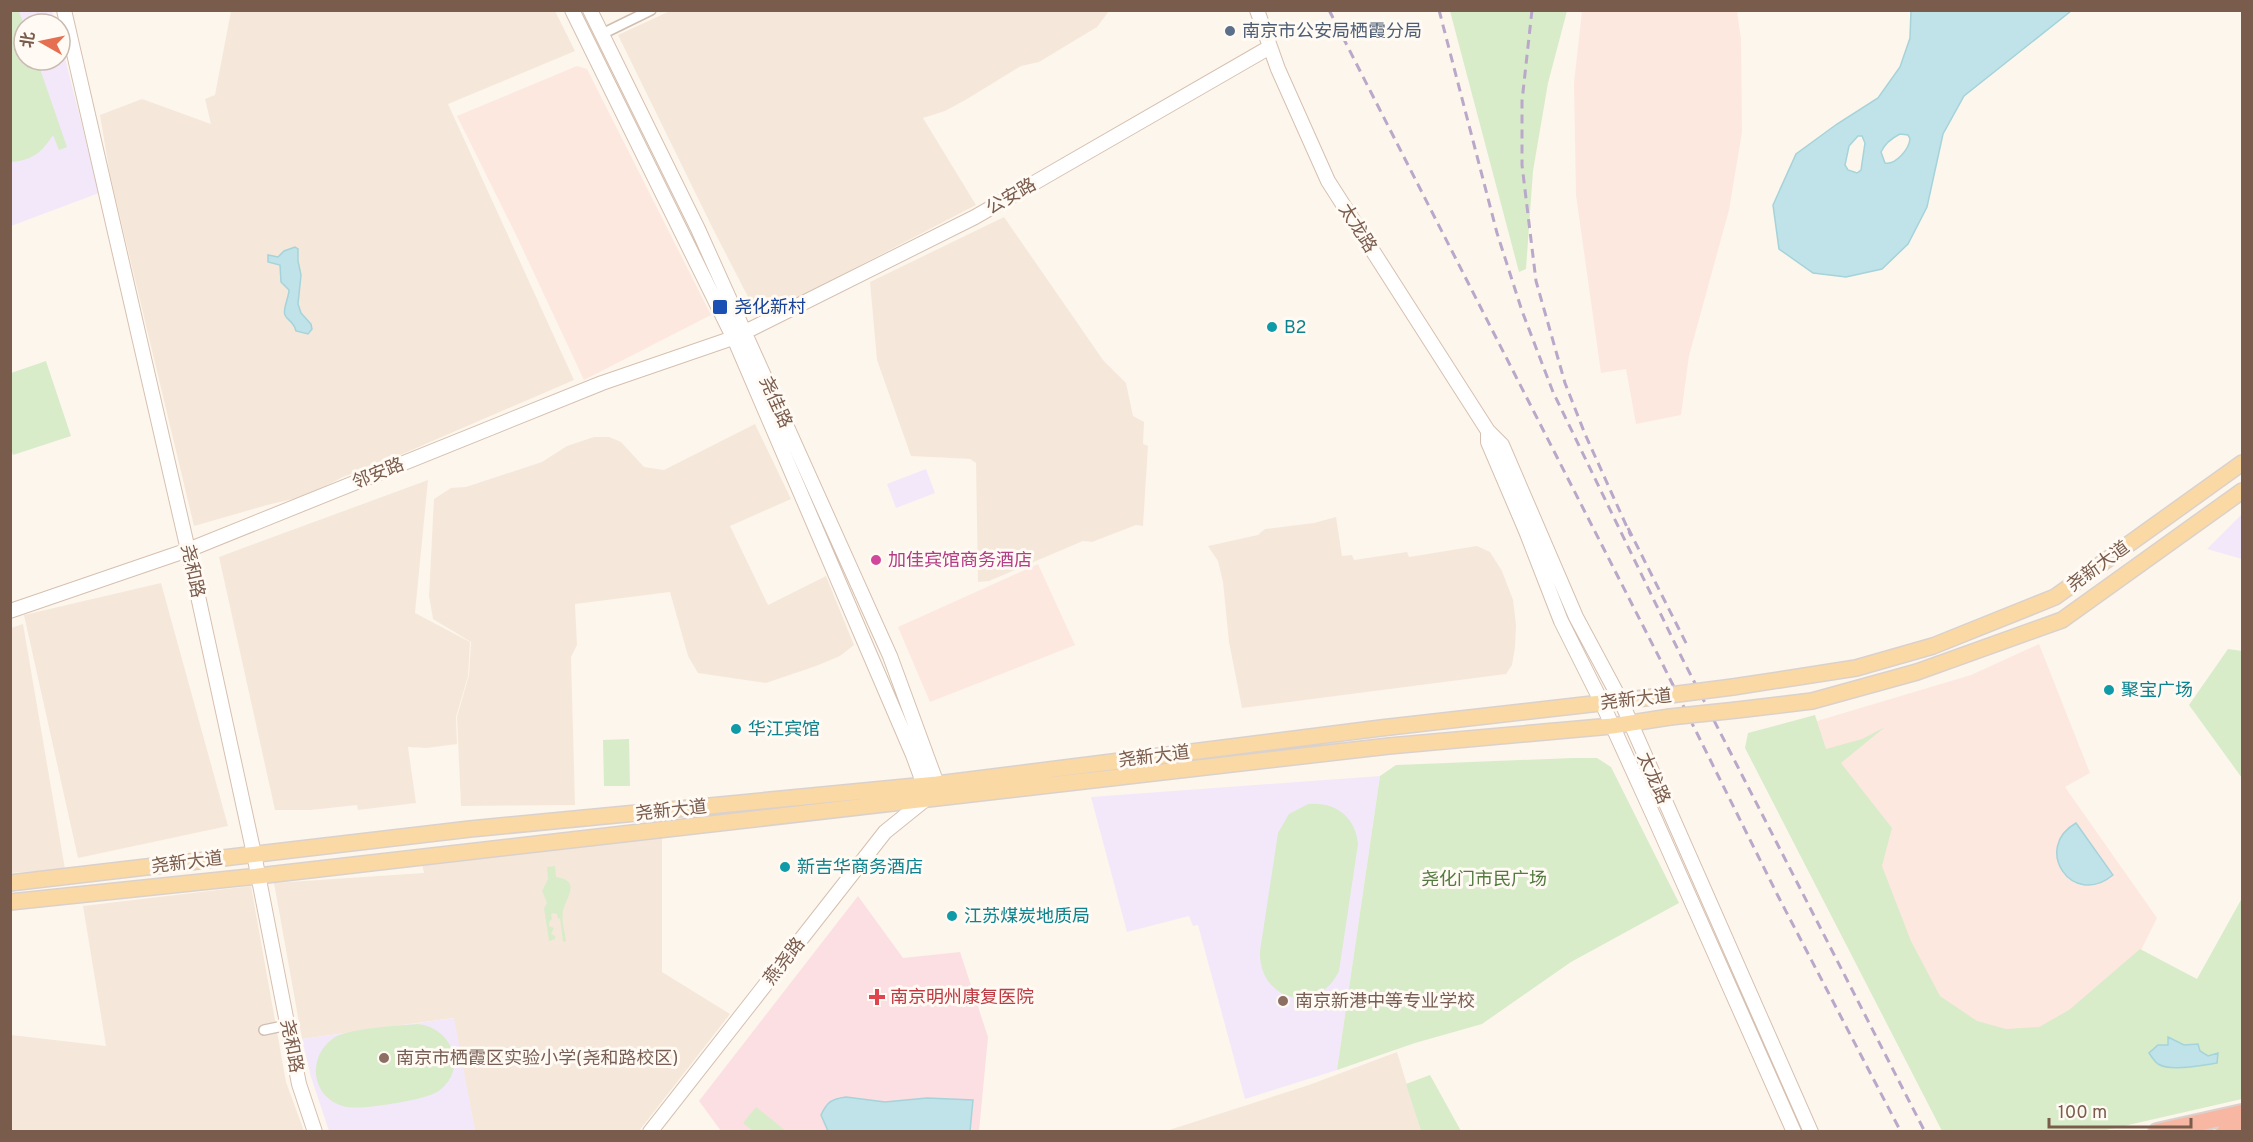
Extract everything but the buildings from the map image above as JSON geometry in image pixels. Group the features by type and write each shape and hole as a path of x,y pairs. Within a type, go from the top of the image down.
{"highway":[{"path":"2157,1131 2242,1113"},
{"path":"2225,1131 2242,1128"}],"main road":[{"name":"尧和路","path":"64,10 188,550 254,854 299,1084 315,1131"},
{"name":"尧佳路","path":"572,10 739,336 891,656 928,791"},
{"name":"尧佳路","path":"590,10 698,228 739,336"},
{"name":"太龙路","path":"1257,10 1270,47 1328,181 1488,431 1502,445 1576,617 1621,701 1811,1131"},
{"name":"公安路","path":"739,336 975,217 1270,47"},
{"name":"邻安路","path":"10,611 188,550 602,383 739,336"},
{"name":"太龙路","path":"1488,431 1488,442 1561,621 1602,703 1794,1131"},
{"name":"尧新大道","path":"10,902 258,876 1733,687 1856,668 1933,646 2055,597 2242,463"},
{"name":"尧新大道","path":"10,883 470,829 928,791 1612,726 1812,701 1917,672 2062,620 2242,491"},
{"name":"燕尧路","path":"650,1131 885,832 928,791"}],"street":[{"path":"602,34 651,10"},
{"path":"264,1030 288,1025"}],"shaded area":[{"path":"11,11 52,11 12,12 12,72 69,72 99,193 11,226"},
{"path":"231,11 555,11 575,51 448,104 574,380 384,462 343,477 306,496 194,526 110,175 100,115 142,99 211,124 205,99 215,95"},
{"path":"670,11 1109,11 1097,27 1039,62 1021,66 945,111 923,118 976,205 759,318 618,35"},
{"path":"1582,11 1737,11 1741,39 1742,132 1729,210 1689,356 1681,415 1636,424 1626,369 1601,373 1576,195 1574,83"},
{"path":"577,66 587,69 711,315 584,380 457,116"},
{"path":"1004,217 1103,360 1126,383 1133,416 1144,422 1143,444 1148,446 1143,526 1136,525 1092,542 1083,541 989,581 978,582 976,463 970,459 911,456 877,360 870,282"},
{"path":"755,424 791,499 730,526 768,605 826,576 854,645 840,656 766,683 698,673 688,656 670,592 575,604 577,645 571,657 575,805 461,806 457,717 469,675 471,642 433,619 429,596 434,499 451,488 466,487 542,462 567,446 594,437 609,437 621,442 644,467 664,470"},
{"path":"926,469 935,493 896,508 887,484"},
{"path":"428,480 415,613 470,642 468,676 456,717 457,744 427,748 408,747 416,803 358,810 357,805 311,810 275,810 219,557"},
{"path":"2242,514 2242,559 2207,549"},
{"path":"1336,517 1342,556 1352,555 1354,560 1407,552 1409,557 1477,546 1490,552 1502,571 1513,600 1516,625 1515,647 1512,665 1506,674 1242,708 1229,642 1223,582 1218,561 1208,546 1258,535 1265,529 1314,523"},
{"path":"1038,564 1075,645 930,702 898,627"},
{"path":"161,583 228,826 78,858 24,615"},
{"path":"23,624 65,869 11,873 11,628"},
{"path":"2039,644 2090,773 2065,787 2157,918 2136,960 2071,1013 1984,1057 1953,1052 1807,724 1971,675"},
{"name":"南京新港中等专业学校","path":"1380,776 1337,1070 1245,1099 1198,925 1193,926 1189,916 1127,932 1091,797"},
{"path":"662,833 662,972 730,1014 639,1131 475,1131 453,1018 302,1039 274,883 424,873 421,859"},
{"path":"251,886 286,1082 304,1131 11,1132 11,1035 106,1046 83,906"},
{"name":"南京明州康复医院","path":"858,896 903,958 960,952 988,1037 979,1131 721,1131 699,1101"},
{"name":"南京市栖霞区实验小学(尧和路校区)","path":"454,1018 475,1131 329,1131 311,1077 302,1039"},
{"path":"1397,1052 1421,1131 1166,1131 1309,1085"}],"green space":[{"path":"10,11 19,11 12,12 12,72 41,72 67,147 59,150 53,135 36,154 26,159 10,162"},
{"path":"1450,11 1567,11 1548,83 1533,171 1526,269 1519,272"},
{"path":"46,361 71,436 13,455 10,447 11,373"},
{"path":"2228,649 2242,651 2242,778 2189,705"},
{"path":"1815,715 1826,749 1862,739 1885,727 1841,763 1892,828 1882,866 1911,941 1940,996 1977,1021 2006,1029 2039,1027 2069,1010 2140,949 2197,979 2242,898 2242,1099 2102,1131 1942,1131 1745,748 1748,733"},
{"path":"629,739 630,786 604,786 603,740"},
{"name":"尧化门市民广场","path":"1597,758 1611,767 1679,903 1571,962 1482,1024 1415,1043 1337,1070 1380,776 1396,765"},
{"path":"1308,804 1327,805 1342,813 1353,826 1358,844 1339,971 1329,985 1318,994 1304,998 1291,997 1279,991 1269,982 1262,968 1260,951 1278,833 1289,814"},
{"path":"555,866 556,877 564,879 570,886 563,915 566,941 563,942 560,918 558,919 557,914 553,913 549,926 554,928 551,934 555,936 555,939 549,941 544,908 547,903 542,891 548,879 547,867"},
{"path":"417,1024 429,1026 439,1032 452,1049 453,1070 449,1081 440,1090 410,1101 354,1108 336,1104 323,1093 319,1086 316,1066 321,1051 332,1039 363,1029"},
{"path":"1430,1075 1461,1131 1421,1131 1406,1084"},
{"path":"756,1107 786,1131 753,1131 743,1123"}],"water":[{"path":"1911,11 2071,11 1964,96 1943,134 1927,207 1908,244 1882,269 1846,277 1813,273 1779,249 1773,205 1796,154 1878,98 1900,67 1910,38","holes":["1900,134 1908,135 1910,139 1907,147 1893,162 1885,163 1881,152 1889,141","1858,136 1862,136 1865,143 1861,170 1857,173 1848,170 1845,165 1849,146"]},
{"path":"295,247 298,249 301,275 298,304 301,313 311,324 312,329 308,334 296,331 286,317 284,310 289,290 281,282 280,265 268,262 268,255 278,257 284,251"},
{"path":"2076,823 2113,875 2098,884 2084,885 2072,880 2063,871 2058,859 2057,846 2063,834"},
{"path":"2168,1037 2184,1045 2198,1044 2200,1051 2208,1056 2218,1053 2217,1063 2179,1068 2158,1064 2149,1053 2158,1045 2168,1045"},
{"path":"846,1097 885,1102 927,1098 973,1100 970,1131 828,1131 821,1115 823,1111 830,1102"}],"railway":[{"path":"1329,10 1663,665 1778,896 1901,1132"},
{"path":"1439,10 1497,233 1522,311 1553,392 1682,658 1925,1132"},
{"path":"1532,10 1522,101 1522,165 1536,281 1565,383 1585,434 1631,536"},
{"path":"1628,528 1687,645"}],"place":[{"name":"南京市公安局栖霞分局","path":"1230,31"},
{"name":"尧化新村","path":"720,307"},
{"name":"B2","path":"1272,327"},
{"name":"加佳宾馆商务酒店","path":"876,560"},
{"name":"聚宝广场","path":"2109,690"},
{"name":"华江宾馆","path":"736,729"},
{"name":"新吉华商务酒店","path":"785,867"},
{"name":"江苏煤炭地质局","path":"952,916"},
{"name":"南京明州康复医院","path":"877,997"},
{"name":"南京新港中等专业学校","path":"1283,1001"},
{"name":"南京市栖霞区实验小学(尧和路校区)","path":"384,1058"}]}
